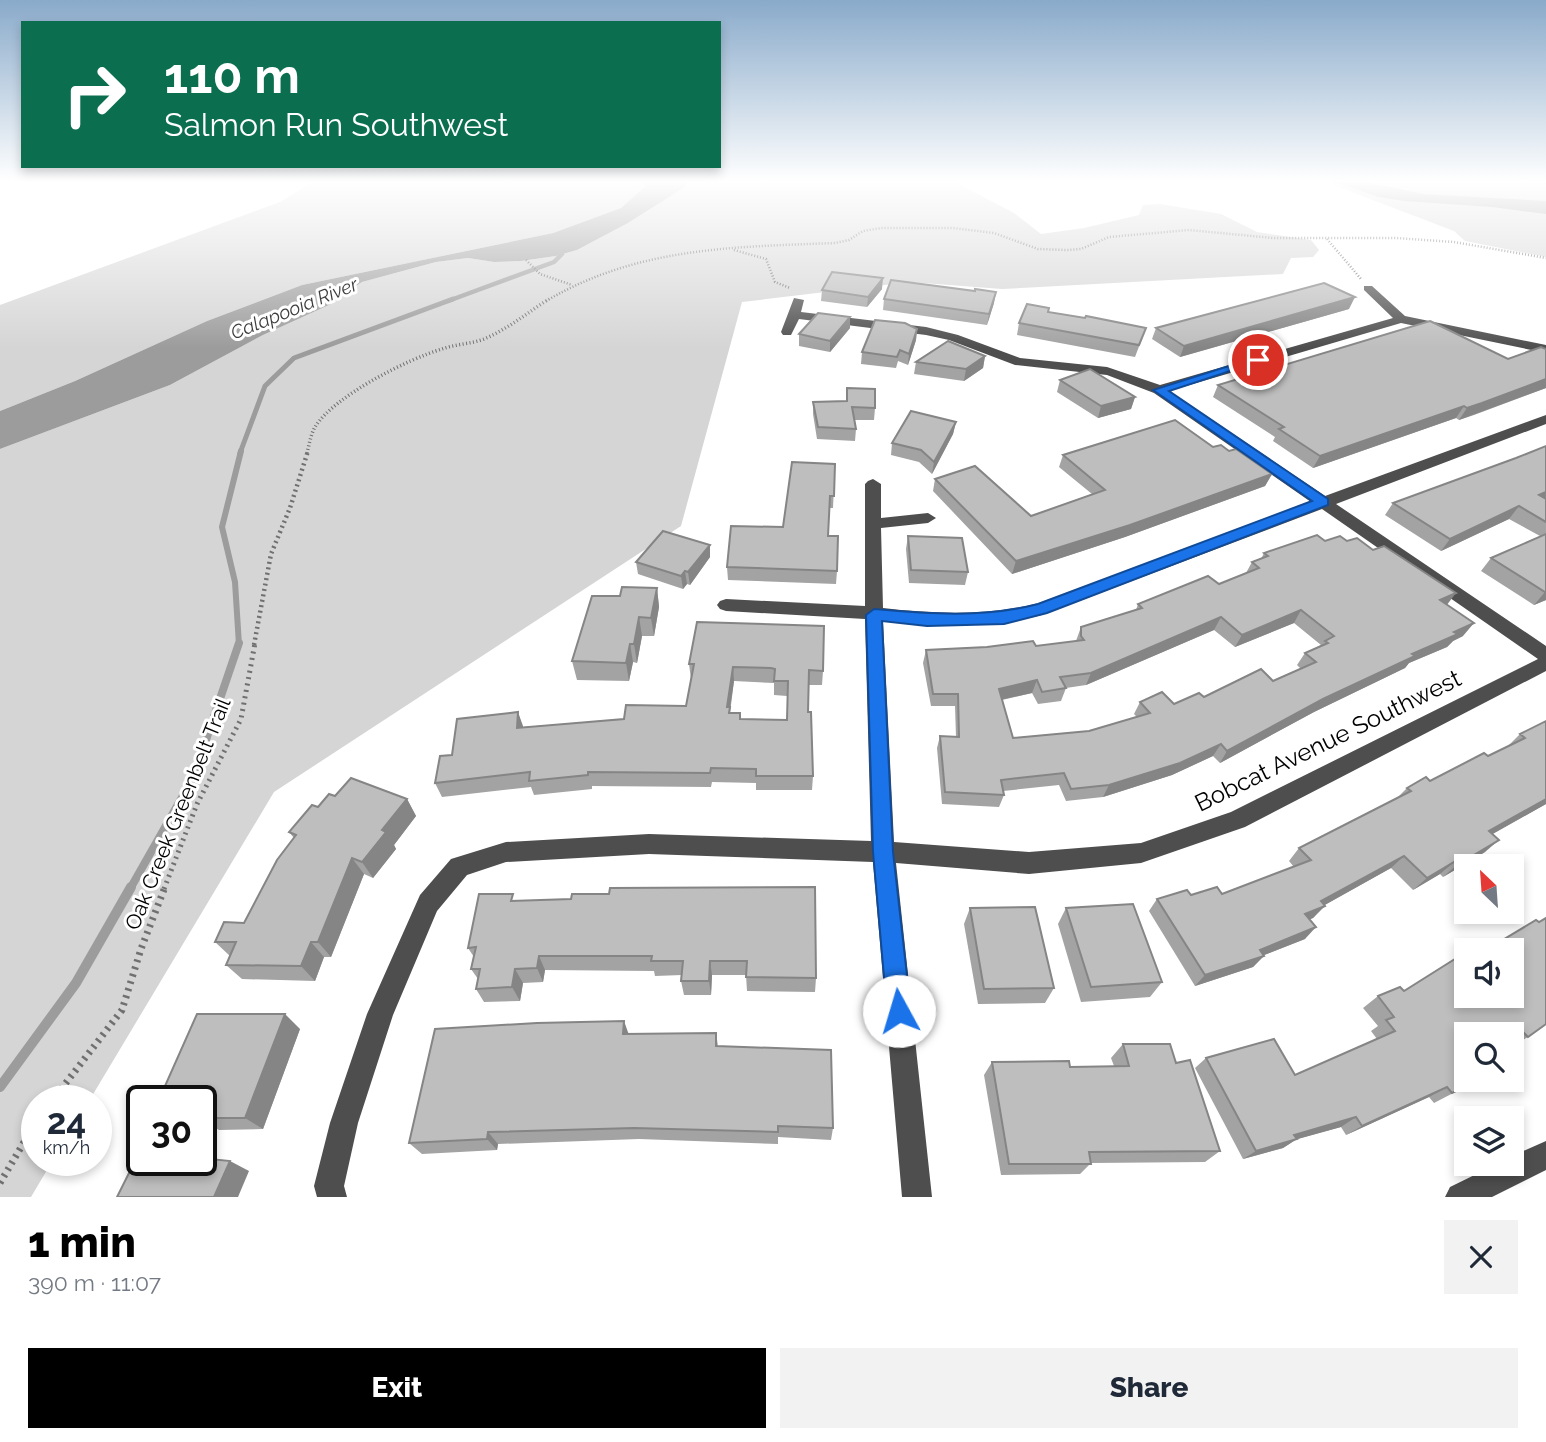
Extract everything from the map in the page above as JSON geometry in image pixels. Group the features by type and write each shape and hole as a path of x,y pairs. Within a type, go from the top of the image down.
{"street":[{"path":"1368,288 1401,319"},
{"path":"787,332 798,300"},
{"path":"795,315 941,334 964,340 1015,361 1115,372 1159,390 1546,655"},
{"path":"1159,390 1401,319 1546,349"},
{"path":"726,605 840,610 927,620 1004,618 1042,608 1546,419"},
{"path":"873,484 874,615 883,852 917,1197"},
{"path":"873,524 928,518"},
{"name":"Bobcat Avenue Southwest","path":"332,1197 329,1186 344,1123 380,1014 428,903 459,867 506,852 649,844 883,852 1029,863 1141,853 1237,820 1546,663"},
{"path":"1460,1197 1546,1155"}],"path":[{"name":"Oak Creek Greenbelt Trail","path":"64,1085 122,1010 141,948 197,804 241,719 271,554 290,508 315,427 343,399 409,360 444,348 481,340 507,328 519,317 573,285 652,258 710,248 835,243 853,237"},
{"name":"Oak Creek Greenbelt Trail","path":"1005,237 1038,249 1068,250 1081,249 1111,237"},
{"name":"Oak Creek Greenbelt Trail","path":"1249,237 1396,237 1454,242 1546,258"},
{"path":"1327,239 1368,288"},
{"path":"731,249 766,259 775,282 794,290 798,300"},
{"path":"526,260 540,274 573,285"},
{"path":"0,1183 21,1147"}],"shaded area":[{"path":"185,237 534,237 302,285 207,321 75,381 0,411 0,305"},
{"path":"602,237 1290,237 1311,240 1319,250 1313,257 1291,258 1283,274 1002,289 910,282 742,302 681,526 274,792 99,1085 21,1085 21,1176 43,1176 31,1197 0,1197 0,449 170,385 263,335 329,305 362,282 436,262 468,258 494,262 521,261 577,250"},
{"path":"1460,237 1546,237 1546,257 1465,241"}],"water":[{"name":"Calapooia River","path":"534,237 602,237 577,250 556,256 521,261 494,262 468,258 436,262 362,282 329,305 263,335 170,385 0,449 0,411 75,381 207,321 302,285"}],"building":[{"path":"832,272 883,278 868,297 822,290"},
{"path":"891,280 996,292 989,314 884,299"},
{"path":"1324,283 1355,297 1184,346 1156,328"},
{"path":"1027,304 1049,308 1048,312 1086,316 1146,328 1139,345 1019,323"},
{"path":"818,313 850,317 830,341 799,334"},
{"path":"875,320 905,323 917,329 909,354 900,350 897,357 862,352"},
{"path":"1430,321 1508,359 1541,347 1546,349 1546,379 1320,456 1279,429 1284,427 1218,385"},
{"path":"948,341 985,356 966,369 916,362"},
{"path":"1090,369 1135,397 1101,406 1060,380"},
{"path":"847,388 875,389 875,408 852,407 856,429 818,427 813,402 847,401"},
{"path":"911,411 956,422 934,462 921,450 892,443"},
{"path":"1175,420 1213,447 1221,445 1229,451 1236,449 1272,474 1130,525 1016,561 935,479 975,466 1031,516 1105,490 1063,455"},
{"path":"1546,446 1546,492 1539,495 1546,499 1546,522 1519,506 1450,539 1393,503 1516,458"},
{"path":"792,462 835,464 834,496 830,496 828,536 838,536 837,571 727,567 731,526 783,527"},
{"path":"663,531 710,545 688,572 685,571 681,576 636,562"},
{"path":"1546,534 1546,592 1491,558"},
{"path":"1317,535 1325,541 1340,536 1347,541 1357,538 1373,550 1384,546 1456,593 1440,600 1474,623 1454,632 1458,634 1323,699 1227,751 1221,744 1180,763 1109,785 1071,789 1064,773 1001,780 1004,795 945,792 940,736 959,737 958,694 933,694 926,650 987,647 1033,641 1036,646 1084,640 1081,627 1142,608 1138,604 1208,576 1219,584 1259,568 1252,562 1268,556 1264,553","holes":["1301,610 1334,636 1325,641 1328,643 1305,653 1316,662 1273,681 1261,669 1204,697 1199,693 1174,704 1162,692 1140,702 1150,713 1089,731 1013,738 999,689 1037,680 1042,692 1066,688 1060,677 1091,673 1221,617 1242,635"]},
{"path":"908,536 962,538 968,572 911,570"},
{"path":"622,587 657,588 651,618 639,617 634,644 630,644 626,663 572,661 592,596 620,596"},
{"path":"697,622 824,626 823,671 809,670 808,712 811,712 813,776 756,776 756,769 711,768 710,773 588,772 588,775 529,781 530,772 435,783 440,756 452,755 457,719 518,712 517,728 624,719 626,705 686,706 694,664 689,664","holes":["733,667 775,669 774,681 788,681 787,720 740,719 740,713 729,713 730,707 727,707"]},
{"path":"1546,721 1546,799 1489,831 1499,840 1475,854 1454,854 1454,862 1427,878 1404,856 1321,901 1325,906 1305,914 1316,927 1260,950 1264,956 1205,975 1157,899 1187,890 1191,895 1217,887 1222,894 1311,860 1299,848 1411,791 1407,788 1426,777 1430,781 1484,753 1488,756 1525,738 1520,734"},
{"path":"351,778 407,799 382,830 386,832 362,862 352,858 318,942 311,942 301,966 226,965 236,942 215,942 224,922 244,923 277,860 296,835 289,832 312,805 318,807 329,794 335,796"},
{"path":"815,887 816,978 746,977 747,961 710,961 709,981 681,981 683,961 651,961 652,956 539,956 537,968 515,969 512,987 476,989 480,969 471,969 476,947 468,948 479,894 513,894 511,901 571,899 572,894 609,894 610,888"},
{"path":"1133,904 1162,982 1091,987 1066,908"},
{"path":"1035,907 1054,988 984,989 970,908"},
{"path":"1546,918 1546,1024 1528,1037 1524,1033 1524,1022 1454,1022 1454,1092 1447,1087 1362,1126 1356,1117 1294,1135 1297,1139 1256,1151 1206,1058 1274,1039 1295,1075 1395,1031 1386,1020 1394,1017 1378,996 1400,987 1404,991 1454,960 1454,1008 1524,1008 1524,938 1506,938 1536,920 1539,922"},
{"path":"197,1014 285,1014 245,1118 217,1118 217,1085 165,1085"},
{"path":"624,1021 623,1034 716,1033 716,1046 831,1050 833,1128 778,1126 778,1132 634,1128 488,1132 487,1139 409,1143 435,1029"},
{"path":"1123,1044 1170,1044 1176,1063 1190,1060 1220,1151 1089,1152 1091,1164 1009,1164 992,1062 1069,1061 1070,1067 1129,1066"},
{"path":"217,1160 230,1161 214,1197 117,1197 128,1176 217,1176"}],"waterway":[{"path":"448,301 554,262 562,254"},
{"path":"240,453 265,386 294,358 453,299"},
{"path":"239,643 235,582 222,527 241,451"},
{"path":"130,889 193,778 239,643"},
{"path":"0,1087 76,983 131,887"}],"route":[{"path":"899,1011 883,852 874,615 927,620 1004,618 1042,608 1323,502 1159,390 1258,360"}]}
